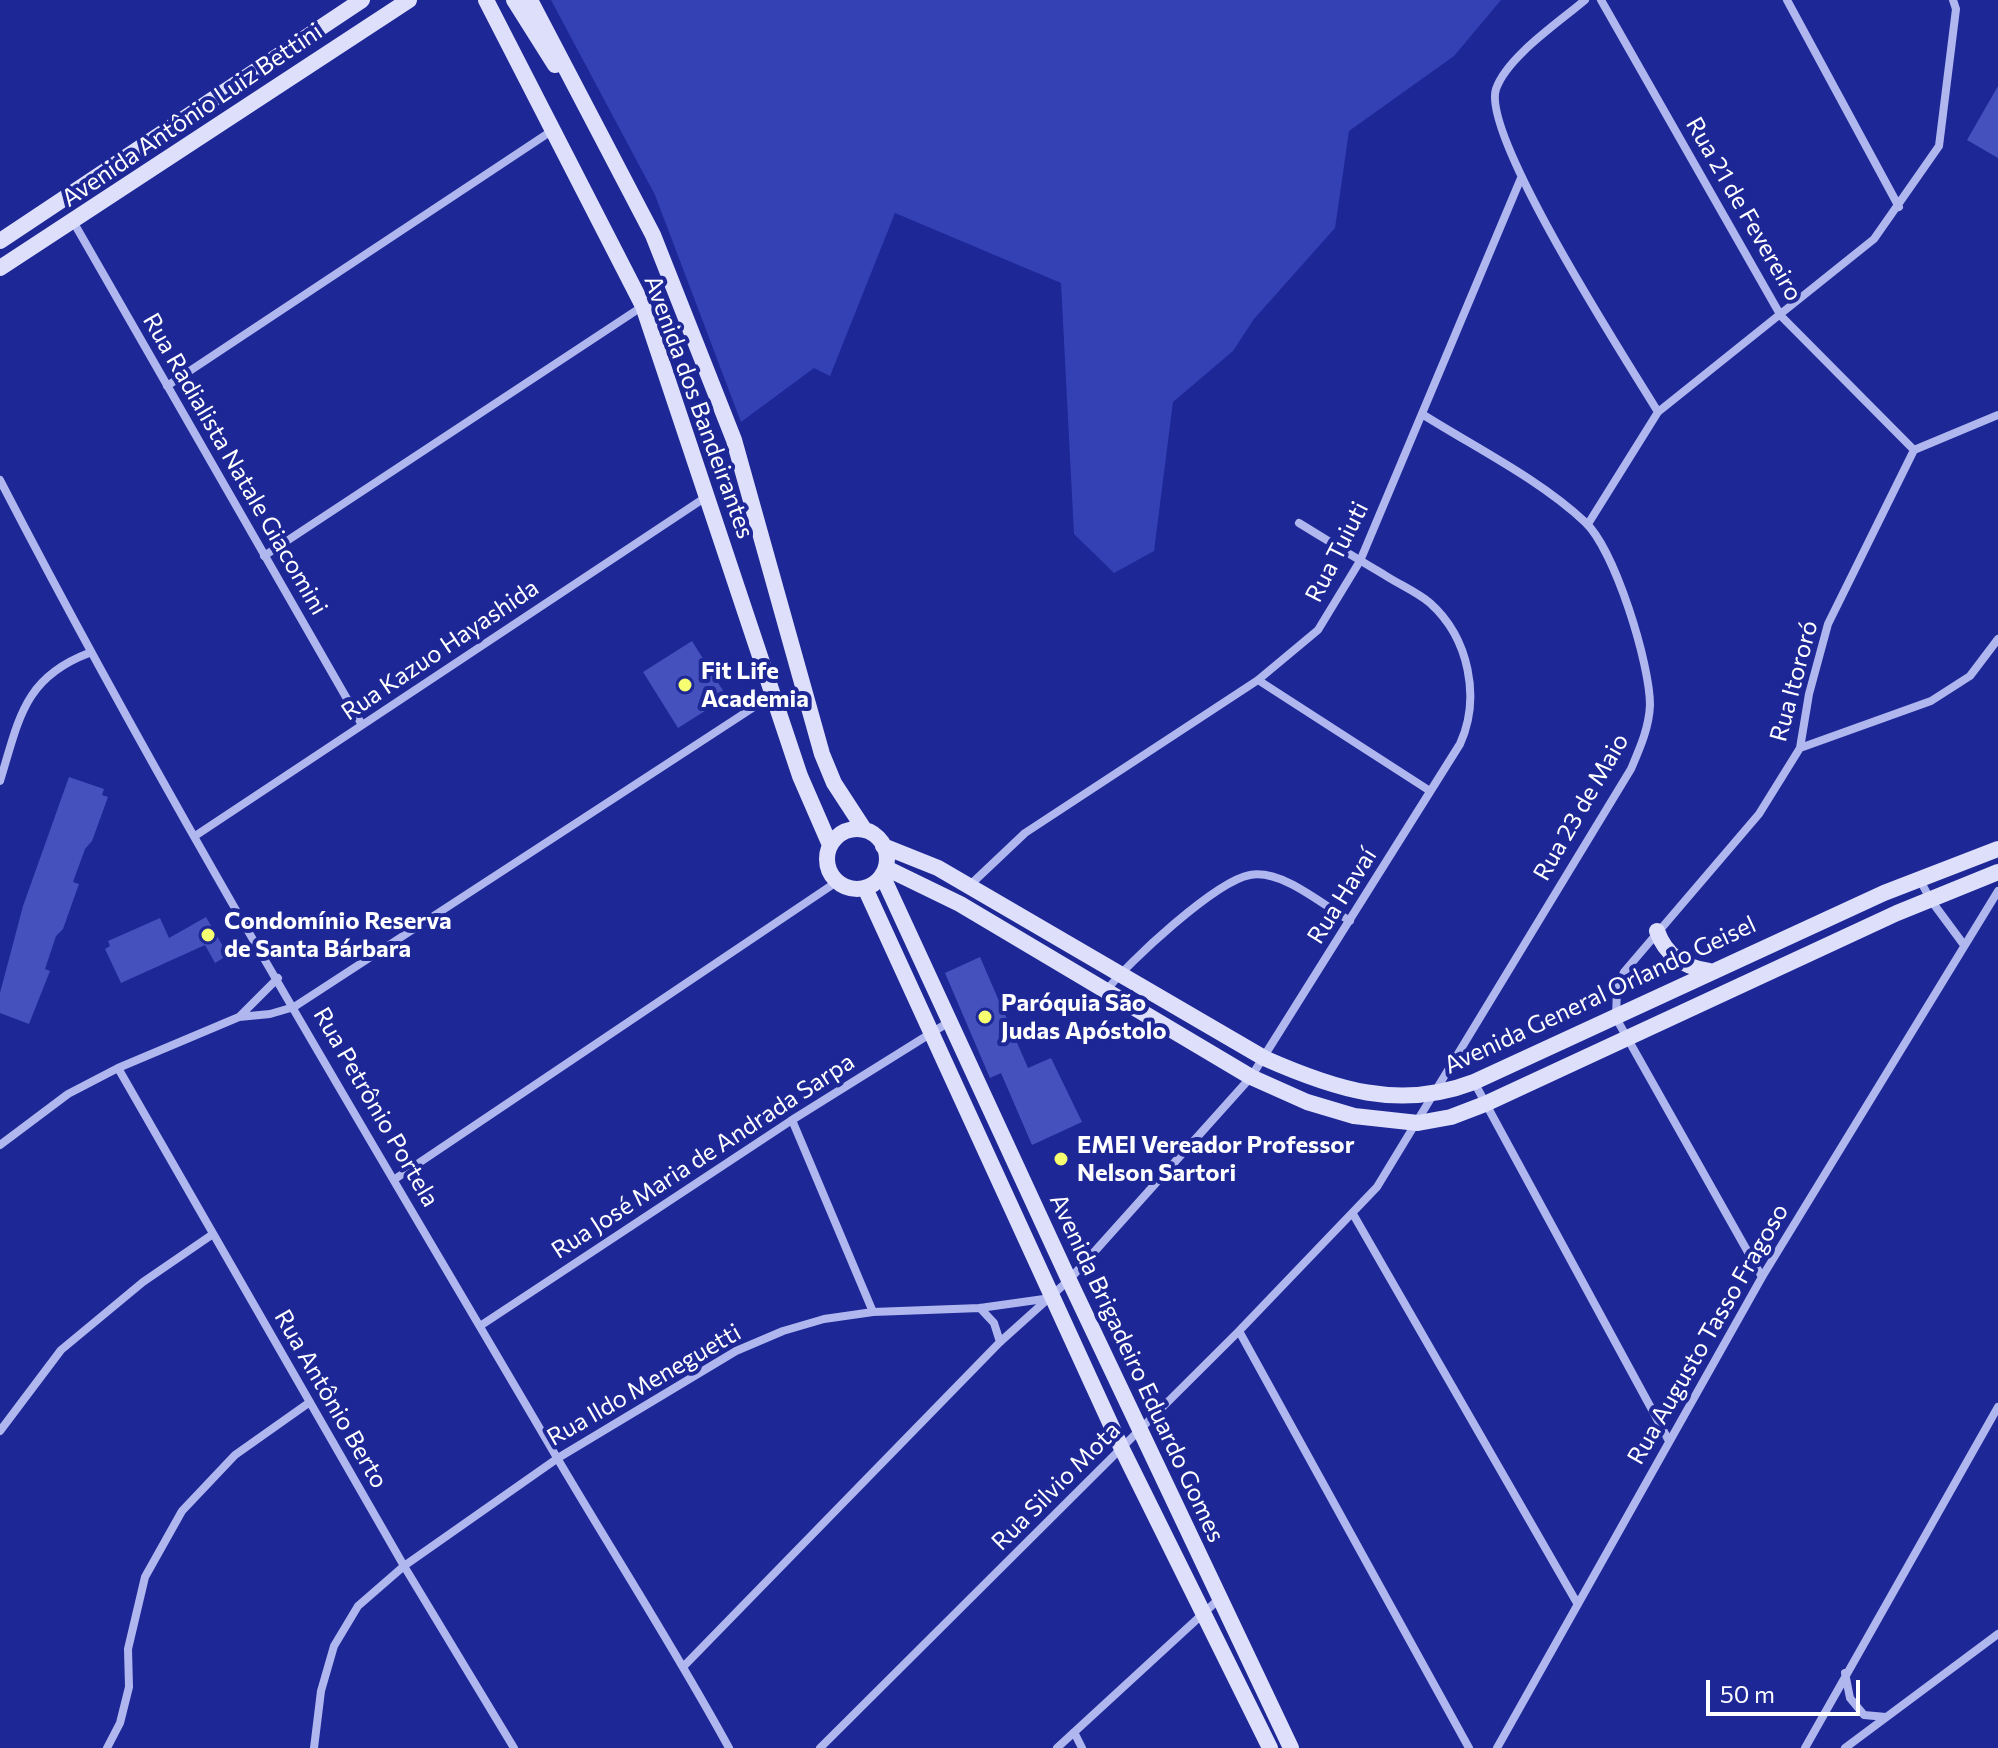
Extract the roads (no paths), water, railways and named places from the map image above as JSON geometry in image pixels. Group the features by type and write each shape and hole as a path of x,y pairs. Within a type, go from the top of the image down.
{"main road":[{"name":"Avenida Antônio Luiz Bettini","path":"0,241 362,0"},
{"name":"Avenida Antônio Luiz Bettini","path":"0,268 74,223 409,0"},
{"name":"Avenida dos Bandeirantes","path":"486,0 643,306 800,776 830,845"},
{"path":"514,0 541,47 573,83"},
{"name":"Avenida dos Bandeirantes","path":"530,0 653,235 734,440 822,754 834,783 864,829"},
{"path":"864,829 880,839 884,872 865,888 846,887 828,865 830,845 844,831 864,829"},
{"name":"Avenida General Orlando Geisel","path":"883,846 938,868 1264,1058 1316,1081 1359,1094 1400,1098 1431,1095 1474,1082 1616,1018 1709,971 1920,879 1998,849"},
{"name":"Avenida General Orlando Geisel","path":"884,872 936,890 1251,1077 1307,1102 1354,1116 1418,1123 1451,1117 1485,1104 1930,899 1998,872"},
{"name":"Avenida Brigadeiro Eduardo Gomes","path":"884,872 949,1022 1139,1431 1291,1748"},
{"name":"Avenida Brigadeiro Eduardo Gomes","path":"865,888 1122,1449 1270,1748"},
{"path":"1657,931 1665,947 1677,960 1709,971"}],"street":[{"path":"1585,0 1503,72 1494,94 1496,113 1521,178 1658,412"},
{"name":"Rua 21 de Fevereiro","path":"1601,0 1781,316 1914,450"},
{"path":"1787,0 1899,207"},
{"path":"1588,524 1658,412 1874,239 1899,207 1939,146 1956,9 1953,0"},
{"path":"167,386 554,130"},
{"name":"Rua Tuiuti","path":"969,886 1025,833 1258,680 1318,630 1360,561 1521,178"},
{"name":"Rua Radialista Natale Giacomini","path":"74,223 362,725"},
{"path":"264,556 643,306"},
{"name":"Rua 23 de Maio","path":"1422,414 1545,492 1588,524 1611,564 1641,644 1650,707 1645,738 1631,769 1431,1095"},
{"path":"1914,450 1998,415"},
{"name":"Rua Itororó","path":"1616,1018 1617,988 1624,972 1759,814 1800,748 1809,694 1828,624 1914,450"},
{"name":"Rua Petrônio Portela","path":"0,480 89,653 480,1326 684,1666 729,1748"},
{"name":"Rua Kazuo Hayashida","path":"195,836 707,497"},
{"name":"Rua Havaí","path":"684,1666 1000,1342 1069,1280 1251,1077 1469,724 1469,676 1447,620 1428,601 1299,523"},
{"path":"1800,748 1931,701 1970,676 1998,639"},
{"path":"0,781 23,708 38,682 61,663 89,653"},
{"path":"1258,680 1430,791"},
{"path":"0,1145 68,1094 118,1068 239,1017 270,1014 294,1007 774,694"},
{"path":"1106,991 1119,974 1223,887 1250,875 1278,878 1350,921"},
{"path":"1920,879 1930,899 1964,945"},
{"path":"395,1179 838,881"},
{"name":"Rua Augusto Tasso Fragoso","path":"1497,1748 1762,1277 1998,891"},
{"path":"239,1017 278,978"},
{"path":"1616,1018 1762,1277"},
{"name":"Rua José Maria de Andrada Sarpa","path":"480,1326 792,1120 930,1031 949,1022"},
{"name":"Rua Antônio Berto","path":"118,1068 404,1566 514,1748"},
{"path":"1474,1082 1669,1441"},
{"name":"Rua Silvio Mota","path":"820,1748 1122,1449 1353,1214 1377,1187 1418,1123 1431,1095"},
{"path":"792,1120 873,1312"},
{"path":"1353,1214 1577,1603"},
{"path":"0,1431 61,1350 143,1282 213,1234"},
{"name":"Rua Ildo Meneguetti","path":"314,1748 321,1691 334,1646 358,1606 404,1566 558,1458 736,1351 824,1319 873,1312 980,1308 1052,1297"},
{"path":"980,1308 994,1323 1000,1342"},
{"path":"1239,1331 1469,1748"},
{"path":"107,1748 120,1723 129,1687 128,1649 145,1577 182,1511 235,1455 310,1402"},
{"path":"1805,1748 1998,1407"},
{"path":"1057,1748 1219,1599"},
{"path":"1845,1748 1998,1634"},
{"path":"1845,1673 1850,1698 1864,1715 1887,1717"},
{"path":"1074,1732 1082,1748"}],"place":[{"name":"Fit Life Academia","path":"685,685"},
{"name":"Condomínio Reserva de Santa Bárbara","path":"208,935"},
{"name":"Paróquia São Judas Apóstolo","path":"985,1017"},
{"name":"EMEI Vereador Professor Nelson Sartori","path":"1061,1159"}]}
